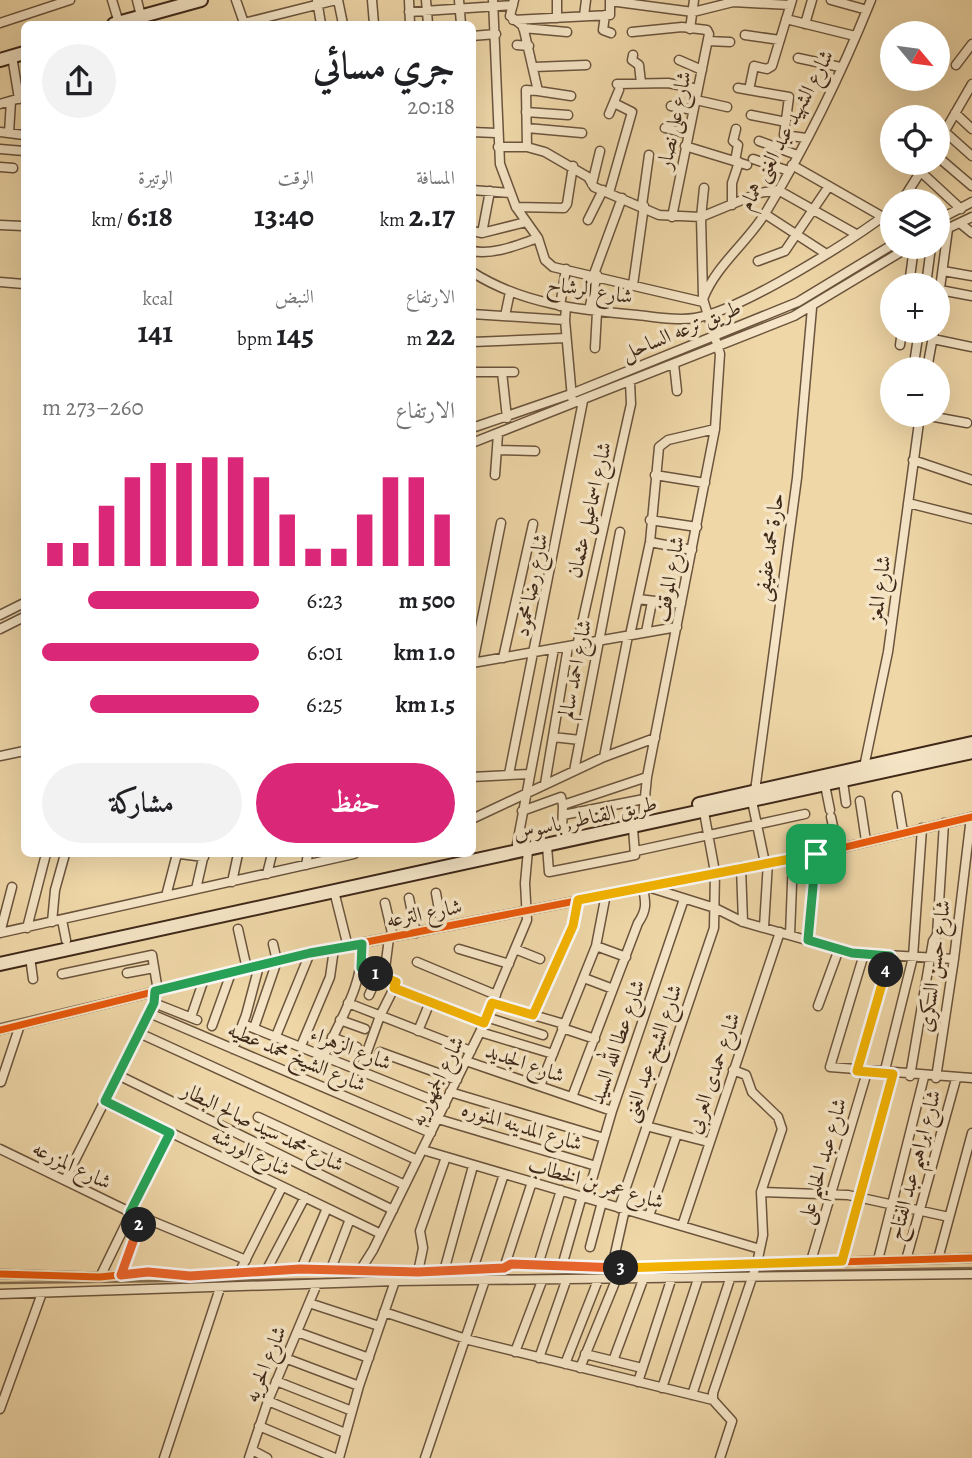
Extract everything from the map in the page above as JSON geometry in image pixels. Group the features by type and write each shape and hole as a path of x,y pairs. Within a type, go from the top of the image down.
{"main road":[{"path":"127,21 173,3 201,0"},
{"name":"طريق القناطر, باسوس","path":"476,853 547,846 633,828 704,812 864,767 972,743"},
{"name":"طريق القناطر, باسوس","path":"0,964 334,891 643,817 843,782 972,752"},
{"name":"طريق القناطر, باسوس","path":"0,956 458,857"}],"street":[{"path":"0,23 70,0"},
{"path":"112,0 120,21"},
{"path":"137,0 141,16"},
{"path":"236,0 243,21"},
{"path":"251,21 317,2 337,0 341,21"},
{"path":"372,0 374,21"},
{"path":"409,0 410,21"},
{"path":"426,0 428,21"},
{"path":"557,0 557,18"},
{"path":"584,16 586,0"},
{"path":"611,33 603,30 610,0 693,12 733,2 791,3 771,68 753,67 749,90"},
{"path":"632,32 690,29 694,0"},
{"path":"805,24 811,0"},
{"path":"831,0 867,10"},
{"name":"شارع الشهيد عبد الغنى همام","path":"703,300 712,281 765,214 806,138 871,0"},
{"path":"317,2 320,21"},
{"path":"493,2 498,147 516,207 538,238 545,260 553,267 703,300"},
{"path":"410,12 460,4 513,2 510,16 523,28 538,91"},
{"path":"513,20 608,15"},
{"path":"786,19 855,36"},
{"path":"523,28 567,32"},
{"name":"شارع على نصار","path":"672,217 708,41 707,30 690,29"},
{"path":"476,36 496,34"},
{"path":"745,35 780,40"},
{"path":"708,41 730,41"},
{"path":"956,65 972,44"},
{"path":"517,45 529,46"},
{"path":"633,55 632,60 639,64 641,83"},
{"path":"4,133 18,99 12,56"},
{"path":"798,58 840,67"},
{"path":"679,60 702,70"},
{"path":"534,66 586,65"},
{"path":"609,114 618,87 641,83 668,83 698,89"},
{"path":"950,121 972,84"},
{"path":"738,88 789,97 784,135 806,138"},
{"path":"527,147 526,90 571,96"},
{"path":"0,104 18,99"},
{"path":"695,100 727,107"},
{"path":"589,220 606,191 632,112 614,103"},
{"path":"671,106 693,110"},
{"path":"526,112 568,115"},
{"path":"955,113 972,129"},
{"path":"751,115 786,122"},
{"path":"527,128 582,133"},
{"path":"665,128 688,134"},
{"path":"732,205 732,183 744,162 738,145 733,141 736,129"},
{"path":"476,132 496,133"},
{"path":"950,136 972,156"},
{"path":"759,141 797,155"},
{"path":"685,146 744,162 790,168 880,215"},
{"path":"498,147 527,147 545,152 573,166 588,177 592,184 659,215 701,217 759,193 778,190 856,234"},
{"path":"0,149 21,151"},
{"path":"592,184 600,151"},
{"path":"634,285 649,155"},
{"path":"516,207 564,208 573,166"},
{"path":"0,167 13,168"},
{"path":"950,167 972,186"},
{"path":"924,175 961,209"},
{"path":"758,261 783,253 829,186"},
{"path":"705,188 701,217 703,300 718,346"},
{"path":"476,190 510,192"},
{"path":"482,233 490,191"},
{"path":"595,348 595,275 622,198"},
{"path":"950,214 972,202"},
{"path":"765,214 825,253"},
{"path":"950,228 972,217"},
{"name":"شارع الرشاح","path":"476,274 510,292 563,306 593,311 694,318 768,287 880,219"},
{"path":"476,232 482,233 526,222"},
{"path":"961,224 972,233"},
{"path":"0,225 21,226"},
{"path":"476,252 486,253 507,249 538,238"},
{"name":"طريق ترعه الساحل","path":"476,427 571,394 798,302 880,252"},
{"name":"طريق ترعه الساحل","path":"476,442 572,406 812,308 892,259"},
{"path":"944,259 943,271 972,276"},
{"path":"566,269 563,306 572,406"},
{"path":"0,282 21,284"},
{"path":"505,316 510,292"},
{"path":"950,292 972,296"},
{"name":"حارة محمد عفيفى","path":"754,796 797,478 812,308"},
{"path":"476,314 565,320"},
{"path":"476,342 566,338"},
{"path":"950,340 972,347"},
{"path":"915,357 917,343"},
{"name":"شارع الموقف","path":"643,817 647,777 715,429 720,360 718,346"},
{"name":"طريق ترعه الساحل","path":"674,364 677,391"},
{"path":"476,372 514,372"},
{"path":"502,372 507,418"},
{"name":"شارع اسماعيل عثمان","path":"545,784 573,646 631,404 630,382"},
{"name":"شارع رضا محمود","path":"509,774 536,652 583,401"},
{"path":"950,420 967,423"},
{"name":"شارع المعز","path":"864,767 888,652 920,427"},
{"path":"604,757 650,542 650,520 660,444 715,429"},
{"path":"495,475 498,434"},
{"path":"497,450 535,451"},
{"path":"913,460 972,480"},
{"path":"655,475 705,483"},
{"path":"908,503 972,519"},
{"path":"650,520 696,527"},
{"path":"476,648 501,523"},
{"path":"503,658 533,524"},
{"name":"شارع احمد سالم","path":"574,771 620,532"},
{"path":"650,542 692,550"},
{"path":"638,599 681,604"},
{"path":"646,632 652,602"},
{"path":"0,615 21,604"},
{"path":"0,629 21,618"},
{"path":"476,662 677,628"},
{"path":"528,910 522,811 554,649"},
{"path":"553,737 580,740"},
{"path":"476,817 604,757 655,738"},
{"path":"0,756 21,752"},
{"path":"476,777 528,774"},
{"path":"563,805 647,777"},
{"path":"843,782 846,803"},
{"path":"825,785 838,849"},
{"path":"754,796 766,862 764,928"},
{"path":"897,796 903,832"},
{"path":"522,811 557,797 561,798 562,835"},
{"path":"563,815 644,799"},
{"path":"860,802 866,841"},
{"name":"شارع الشيخ عبد الغنى","path":"612,1267 622,1208 646,1126 713,929 715,872 704,812"},
{"path":"636,851 805,814"},
{"name":"شارع الترعه","path":"0,1030 310,953 816,854 971,817"},
{"name":"شارع حسن السكرى","path":"936,1078 971,817"},
{"path":"910,1076 930,958 937,935 944,823"},
{"path":"547,846 549,872 635,855 633,828"},
{"path":"842,1261 861,1200 913,957 922,828"},
{"path":"808,940 816,854"},
{"path":"27,928 45,857"},
{"path":"52,922 55,890 64,857"},
{"path":"166,896 177,857"},
{"path":"197,889 204,857"},
{"path":"232,882 237,857"},
{"path":"267,874 271,857"},
{"path":"306,865 307,857"},
{"path":"12,887 0,933 306,865 327,857"},
{"path":"790,935 793,858"},
{"path":"741,867 743,922"},
{"path":"572,1097 646,908 645,888 715,908 743,922 839,949 864,954 954,959"},
{"path":"334,891 348,947"},
{"path":"436,893 442,927"},
{"path":"540,1086 596,946 606,894"},
{"path":"409,898 416,933"},
{"name":"شارع عطا الله السيد","path":"562,1266 684,899"},
{"path":"533,1015 573,926 578,900"},
{"path":"369,995 381,976 391,938 386,904"},
{"name":"شارع الجمهوريه","path":"361,1269 381,1234 480,1032 515,949 528,910"},
{"path":"62,920 66,940"},
{"path":"238,929 247,969"},
{"name":"شارع حمدى العربى","path":"682,1226 780,932"},
{"path":"254,1028 276,961 273,944"},
{"path":"324,1056 361,968 362,944"},
{"path":"596,946 626,957"},
{"path":"459,948 509,964"},
{"path":"301,1046 330,977 334,949"},
{"path":"515,949 540,959"},
{"path":"818,1006 839,949"},
{"path":"276,1036 310,953"},
{"path":"864,954 830,1067 910,1076 972,1079"},
{"path":"62,974 152,955 157,991 154,1003 65,1180"},
{"path":"857,1071 890,956"},
{"path":"30,957 33,979"},
{"path":"417,962 494,999 595,1039"},
{"path":"233,1049 259,966"},
{"path":"127,974 154,968"},
{"path":"360,1071 396,982 361,968"},
{"path":"212,1026 231,973"},
{"path":"583,978 613,989"},
{"path":"154,1003 194,1018 204,979"},
{"path":"394,988 485,1020 543,1035"},
{"path":"418,1031 430,1002"},
{"path":"348,1003 471,1051"},
{"name":"شارع الشيخ محمد عطيه","path":"149,1013 431,1133"},
{"path":"340,1020 365,1029"},
{"name":"شارع الزهراء","path":"243,1024 445,1105"},
{"path":"1,1082 20,1025"},
{"path":"480,1032 552,1055"},
{"path":"139,1033 417,1160"},
{"path":"332,1037 357,1046"},
{"path":"380,1052 457,1080"},
{"name":"شارع الجديد","path":"466,1061 612,1111"},
{"path":"713,1400 760,1249 763,1235 761,1192 781,1124 752,1092 746,1075 733,1070"},
{"name":"شارع عبد الحليم على","path":"811,1261 867,1072"},
{"name":"شارع محمد سيد صالح البطار","path":"118,1075 393,1210"},
{"path":"878,1260 924,1077"},
{"name":"شارع ابراهيم عبد الفتاح","path":"906,1260 956,1079"},
{"path":"450,1092 604,1138"},
{"name":"شارع الورشه","path":"105,1101 381,1234"},
{"path":"258,1116 405,1185"},
{"name":"شارع المدينه المنوره","path":"438,1119 596,1167"},
{"path":"646,1126 708,1142"},
{"path":"938,1259 972,1132"},
{"path":"100,1277 170,1133"},
{"path":"649,1216 677,1134"},
{"name":"شارع المزرعه","path":"0,1149 142,1218 246,1260"},
{"name":"شارع عمر بن الخطاب","path":"423,1150 760,1249"},
{"path":"418,1272 423,1248 420,1231 446,1157"},
{"path":"444,1271 473,1166"},
{"path":"473,1269 505,1174"},
{"path":"504,1268 532,1182"},
{"path":"239,1273 282,1186"},
{"path":"538,1265 561,1190"},
{"path":"761,1192 831,1194 949,1217"},
{"path":"266,1271 304,1197"},
{"path":"590,1247 601,1202"},
{"path":"300,1269 327,1208"},
{"path":"121,1275 142,1218"},
{"path":"331,1269 350,1219"},
{"path":"0,1274 100,1277 300,1269 418,1272 504,1268 511,1264 612,1267 972,1258"},
{"path":"0,1294 395,1281 671,1280 873,1273 972,1274"},
{"path":"662,1388 698,1279"},
{"path":"692,1395 730,1279"},
{"path":"430,1458 485,1280"},
{"path":"565,1364 598,1280"},
{"path":"580,1368 616,1280"},
{"path":"612,1361 643,1280"},
{"path":"638,1382 671,1280"},
{"path":"259,1426 337,1458 395,1281"},
{"path":"515,1352 542,1281"},
{"path":"539,1358 566,1281"},
{"name":"شارع الحريه","path":"250,1454 268,1401 317,1284"},
{"path":"164,1458 220,1287"},
{"path":"0,1409 42,1293"},
{"path":"309,1303 379,1326"},
{"path":"384,1311 515,1352 713,1400 732,1421 720,1458"},
{"path":"297,1332 369,1358"},
{"path":"425,1458 468,1339"},
{"path":"585,1354 642,1368"},
{"path":"285,1358 359,1386"},
{"path":"276,1381 352,1411"},
{"path":"268,1401 345,1433"},
{"path":"250,1454 267,1458"}],"waterway":[{"path":"0,1024 132,993"},
{"path":"420,1277 972,1268"},
{"path":"0,1283 329,1279"}],"cycle path":[{"path":"0,1030 310,953 816,854 972,817"},
{"path":"0,1274 100,1277 148,1272 189,1276 301,1269 418,1272 504,1268 511,1264 639,1268 972,1258"}],"route":[{"path":"816,854 808,940 852,953 890,956 857,1071 893,1074 861,1200 842,1261 639,1268 511,1264 504,1268 418,1272 300,1269 190,1276 148,1272 121,1275 142,1218 130,1212 170,1133 105,1101 154,1003 155,991 310,953 362,944 361,968 396,982 394,988 484,1023 492,1003 533,1015 573,926 578,900 816,854"}]}
